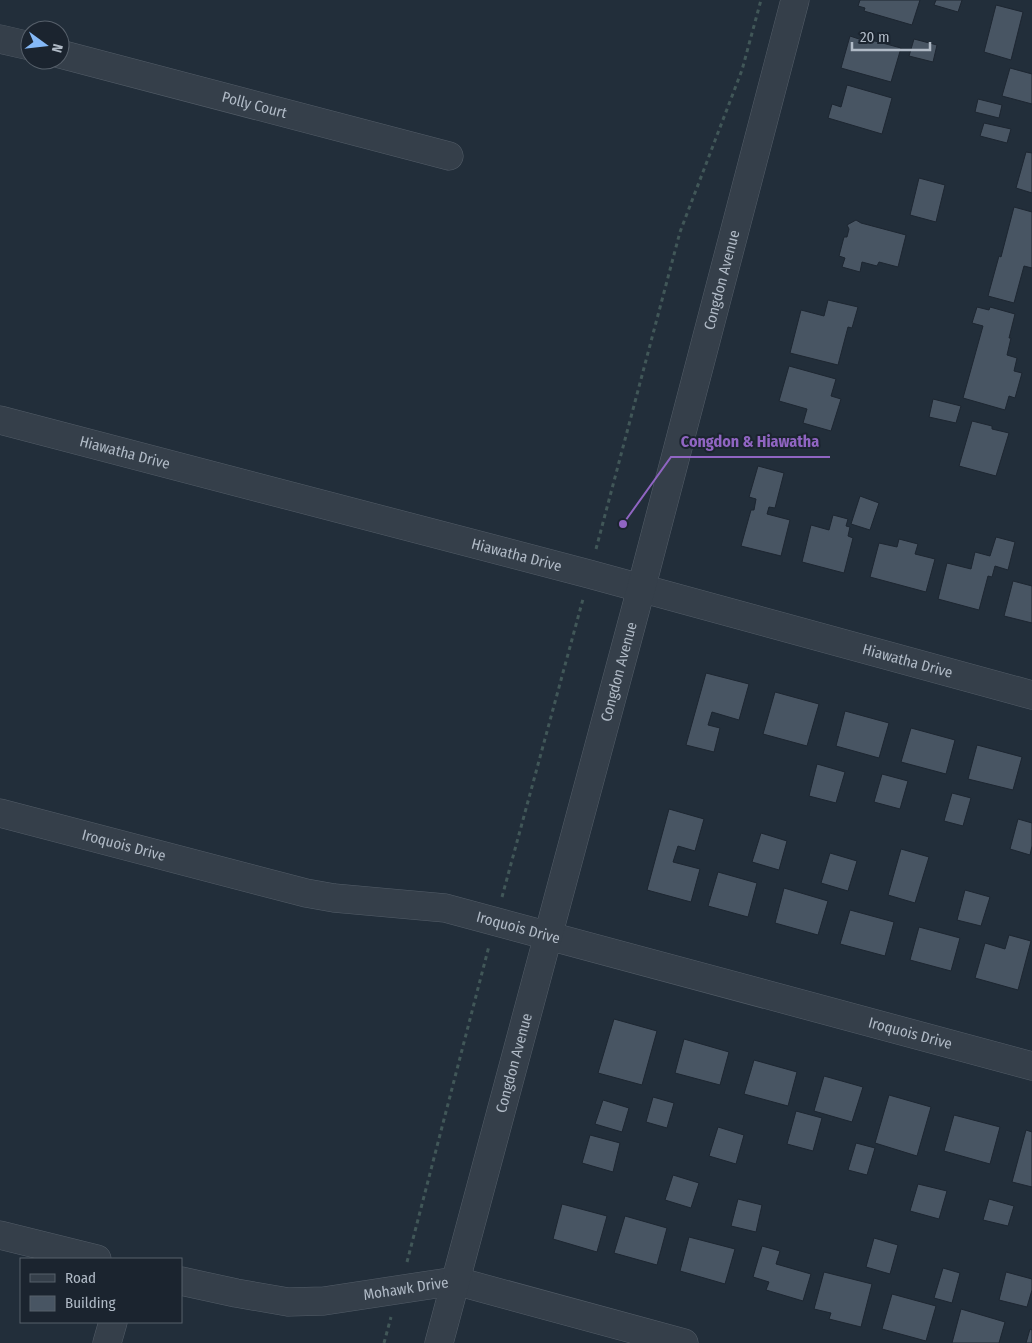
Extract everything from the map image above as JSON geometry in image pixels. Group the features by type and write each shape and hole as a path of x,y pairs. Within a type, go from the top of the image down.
{"street":[{"name":"Congdon Avenue","path":"439,1343 795,0"},
{"path":"0,39 20,44"},
{"name":"Polly Court","path":"70,57 449,156"},
{"name":"Hiawatha Drive","path":"0,420 589,574 1032,695"},
{"name":"Iroquois Drive","path":"0,813 306,893 334,898 445,908 548,934 1032,1066"},
{"path":"0,1235 93,1258"},
{"name":"Mohawk Drive","path":"182,1281 288,1302 324,1301 456,1281 684,1343"},
{"path":"107,1343 113,1323"}],"path":[{"path":"597,545 680,232 742,70 762,0"},
{"path":"502,898 583,599"},
{"path":"407,1259 491,939"},
{"path":"384,1343 389,1326"}],"building":[{"path":"860,0 920,0 912,25 864,11 865,8 858,6"},
{"path":"936,0 962,0 958,12 934,5"},
{"path":"996,5 1023,12 1011,60 984,52"},
{"path":"850,36 901,48 891,82 841,68"},
{"path":"914,39 937,45 933,62 909,56"},
{"path":"1010,68 1032,74 1032,104 1002,96"},
{"path":"847,85 892,98 882,134 828,118 832,104 841,107"},
{"path":"978,99 1002,105 999,118 975,112"},
{"path":"984,123 1011,129 1007,143 980,136"},
{"path":"1026,152 1032,153 1032,193 1016,188"},
{"path":"919,178 945,185 936,222 910,215"},
{"path":"1014,207 1032,212 1032,268 1024,266 1014,303 988,296 999,256 1001,257"},
{"path":"856,220 906,235 898,267 879,262 877,266 862,262 860,272 842,267 845,258 839,256 844,237 847,237 849,229 847,225"},
{"path":"828,300 858,307 852,328 848,327 838,365 790,353 801,310 824,316"},
{"path":"977,307 989,310 990,307 1015,314 1007,355 1017,358 1014,371 1022,373 1015,398 1009,396 1005,410 963,398 983,326 972,323"},
{"path":"789,366 836,379 831,396 841,399 831,431 803,423 807,409 779,401"},
{"path":"933,399 961,406 956,423 929,417"},
{"path":"972,421 1009,433 996,476 959,466"},
{"path":"758,466 784,473 775,508 769,507 767,514 790,520 781,556 741,546 751,510 754,510 756,499 749,497"},
{"path":"860,496 879,503 870,530 851,524"},
{"path":"833,515 848,519 846,526 850,527 848,536 853,538 844,573 802,562 811,525 829,530"},
{"path":"996,537 1015,542 1008,570 995,566 992,577 988,576 979,610 938,599 947,563 971,569 975,552 990,556"},
{"path":"899,539 918,544 915,554 935,559 926,592 870,577 879,543 897,547"},
{"path":"1013,581 1032,586 1032,623 1004,616"},
{"path":"706,673 749,684 739,720 712,712 708,725 720,728 714,752 686,745"},
{"path":"775,692 819,704 807,746 763,734"},
{"path":"845,711 889,723 879,758 836,746"},
{"path":"911,728 955,740 946,774 901,762"},
{"path":"977,745 1022,757 1013,790 968,779"},
{"path":"817,764 845,772 836,803 809,796"},
{"path":"882,774 908,781 900,809 874,802"},
{"path":"952,793 971,798 963,826 944,821"},
{"path":"669,809 704,819 695,851 678,846 673,862 700,869 691,902 647,890"},
{"path":"1018,819 1032,823 1030,855 1010,849"},
{"path":"761,833 787,841 779,870 752,862"},
{"path":"901,849 929,857 915,903 888,895"},
{"path":"830,853 857,861 848,891 821,883"},
{"path":"718,872 757,883 748,917 708,906"},
{"path":"784,888 828,901 818,935 775,923"},
{"path":"965,890 990,897 981,926 957,920"},
{"path":"850,910 894,922 885,956 840,944"},
{"path":"919,927 960,938 951,971 910,960"},
{"path":"1009,935 1031,941 1018,990 975,978 985,943 1005,949"},
{"path":"614,1019 657,1031 642,1085 598,1073"},
{"path":"684,1039 729,1052 720,1085 675,1073"},
{"path":"754,1060 797,1072 788,1106 744,1094"},
{"path":"824,1076 863,1087 852,1122 814,1111"},
{"path":"889,1095 931,1107 917,1156 875,1143"},
{"path":"653,1097 674,1103 667,1128 646,1122"},
{"path":"603,1100 629,1108 622,1132 595,1124"},
{"path":"796,1111 822,1118 813,1151 787,1144"},
{"path":"954,1115 1000,1127 990,1164 944,1151"},
{"path":"718,1127 744,1135 736,1164 709,1156"},
{"path":"1026,1130 1032,1132 1032,1187 1012,1182"},
{"path":"590,1135 620,1143 613,1172 582,1163"},
{"path":"856,1143 875,1148 867,1175 848,1170"},
{"path":"673,1175 699,1183 691,1208 665,1200"},
{"path":"918,1184 947,1191 939,1219 910,1211"},
{"path":"738,1199 762,1205 756,1232 731,1226"},
{"path":"989,1199 1014,1206 1008,1226 983,1220"},
{"path":"562,1204 607,1216 597,1252 553,1239"},
{"path":"625,1216 667,1228 657,1265 614,1253"},
{"path":"689,1237 735,1249 725,1284 680,1271"},
{"path":"874,1238 898,1245 890,1274 866,1267"},
{"path":"762,1246 780,1251 776,1264 811,1274 803,1301 766,1290 769,1282 753,1277"},
{"path":"943,1268 960,1273 952,1303 934,1298"},
{"path":"824,1272 872,1284 861,1327 829,1319 831,1313 814,1309"},
{"path":"1006,1272 1032,1279 1032,1290 1027,1307 999,1300"},
{"path":"892,1294 936,1306 926,1341 882,1329"},
{"path":"961,1309 1005,1322 999,1343 952,1343"},
{"path":"1030,1329 1032,1330 1032,1343 1026,1343"}],"place":[{"name":"Congdon & Hiawatha","path":"623,524"}]}
